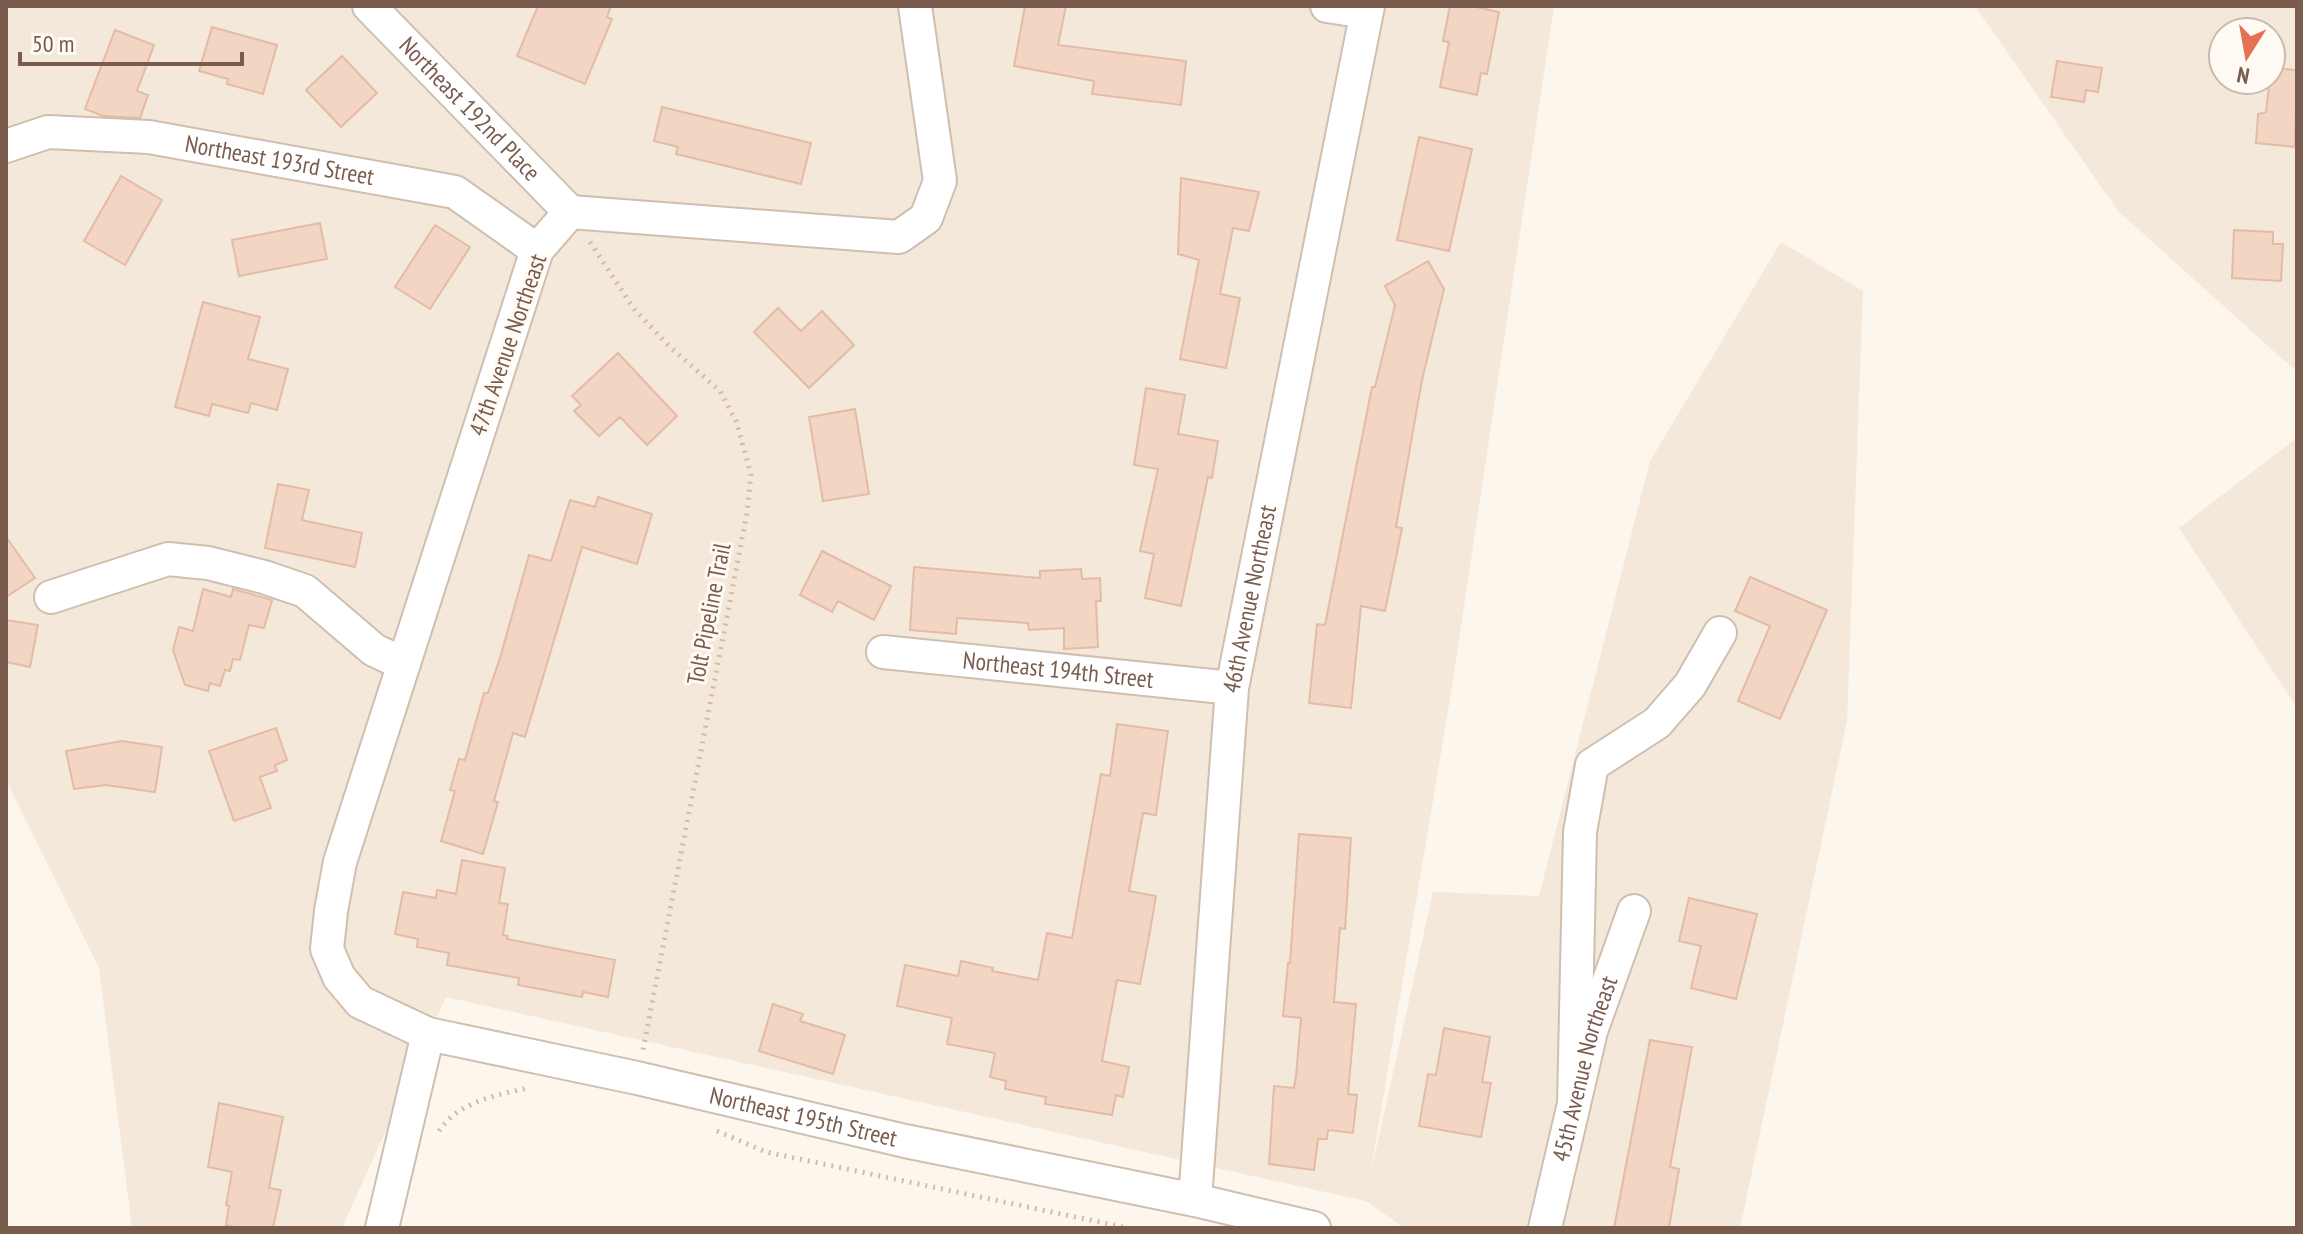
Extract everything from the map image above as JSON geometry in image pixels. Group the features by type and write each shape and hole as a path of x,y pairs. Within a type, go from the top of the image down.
{"street":[{"name":"Northeast 192nd Place","path":"369,6 570,212"},
{"path":"570,212 899,237 926,218 940,181 915,6"},
{"path":"1327,6 1367,9"},
{"name":"46th Avenue Northeast","path":"1195,1200 1232,688 1367,9"},
{"name":"Northeast 193rd Street","path":"6,146 48,132 149,137 455,192 537,250"},
{"name":"47th Avenue Northeast","path":"327,949 340,862 537,250 570,212"},
{"path":"51,597 168,559 208,563 305,591 374,650 404,664"},
{"path":"1574,1104 1580,832 1592,765 1657,723 1690,685 1720,633"},
{"name":"Northeast 194th Street","path":"883,652 1232,688"},
{"name":"45th Avenue Northeast","path":"1545,1228 1591,1031 1634,911"},
{"name":"Northeast 195th Street","path":"327,949 339,977 360,1002 428,1034 637,1078 905,1141 1195,1200 1314,1228"},
{"path":"382,1228 428,1034"}],"path":[{"name":"Tolt Pipeline Trail","path":"570,212 634,309 670,347 720,391 736,421 751,474 747,513 637,1078"},
{"path":"435,1138 440,1127 462,1110 490,1096 536,1087"},
{"path":"711,1128 766,1152 1128,1228"}],"shaded area":[{"path":"6,6 1554,6 1451,693 1370,1177 1433,892 1539,896 1650,461 1781,242 1863,291 1847,721 1740,1228 1404,1228 1366,1201 446,997 342,1228 132,1228 99,968 6,780"},
{"path":"1975,6 2297,6 2297,372 2118,211"},
{"path":"2297,438 2297,708 2179,528"}],"building":[{"path":"538,6 611,6 607,17 612,19 585,84 517,56"},
{"path":"1025,6 1066,6 1058,45 1186,61 1181,105 1092,94 1094,81 1014,66"},
{"path":"1450,6 1472,6 1499,12 1487,74 1481,73 1477,95 1440,87 1449,42 1443,41"},
{"path":"212,27 277,45 263,94 227,84 228,79 199,71"},
{"path":"115,30 154,45 137,91 148,95 140,118 103,116 85,109"},
{"path":"342,56 377,93 341,127 306,90"},
{"path":"2057,61 2102,68 2098,92 2086,90 2084,102 2051,97"},
{"path":"2287,69 2297,70 2295,147 2256,143 2258,114 2266,112 2268,96 2287,96"},
{"path":"662,107 811,143 801,184 676,154 678,147 654,141"},
{"path":"1419,137 1472,149 1449,251 1397,240"},
{"path":"121,176 162,200 125,265 84,241"},
{"path":"1181,178 1259,192 1249,231 1233,228 1220,294 1240,298 1226,368 1180,359 1199,260 1178,254"},
{"path":"320,223 327,259 239,276 232,240"},
{"path":"435,225 470,247 430,309 395,287"},
{"path":"2234,230 2273,232 2273,244 2283,244 2281,281 2232,278"},
{"path":"1428,261 1444,289 1422,380 1396,527 1402,528 1385,611 1361,606 1351,708 1309,703 1317,624 1325,625 1372,387 1375,387 1395,305 1385,286"},
{"path":"203,302 260,317 248,359 288,369 277,410 251,403 248,413 212,404 209,416 175,407"},
{"path":"778,308 801,331 822,311 854,345 809,388 754,332"},
{"path":"618,353 677,416 647,445 620,417 599,436 574,411 581,405 572,396"},
{"path":"1146,388 1185,395 1178,434 1218,441 1181,606 1145,598 1154,554 1140,551 1158,469 1134,465"},
{"path":"855,409 869,494 823,501 809,417"},
{"path":"278,484 309,490 302,520 362,533 355,567 265,548"},
{"path":"598,497 652,514 637,564 582,547 525,737 513,733 483,854 441,841 455,791 450,790 459,759 465,760 484,693 488,693 529,555 551,561 570,500 595,507"},
{"path":"6,537 35,578 6,597"},
{"path":"822,551 891,586 874,620 838,601 832,612 800,595"},
{"path":"914,567 1040,578 1040,571 1081,569 1082,579 1100,578 1101,601 1096,601 1098,647 1064,649 1064,628 1029,630 1028,623 957,618 956,634 910,630"},
{"path":"1750,577 1827,610 1780,719 1738,701 1770,626 1735,611"},
{"path":"203,589 231,597 233,589 272,600 264,628 249,625 240,660 233,659 230,671 225,670 220,686 210,683 208,691 185,685 173,650 179,627 193,631"},
{"path":"6,620 38,625 30,667 6,662"},
{"path":"1117,724 1168,731 1156,815 1143,813 1129,891 1156,896 1140,984 1117,980 1102,1061 1129,1067 1123,1097 1116,1095 1112,1115 1045,1104 1046,1097 1005,1089 1006,1081 990,1077 995,1053 947,1044 952,1018 897,1006 905,965 958,976 961,961 1038,980 1047,933 1072,938 1101,774 1110,776"},
{"path":"276,728 287,760 275,765 277,771 260,777 271,808 234,821 209,751"},
{"path":"122,741 162,747 155,792 106,785 74,789 66,751"},
{"path":"1299,834 1351,838 1345,929 1340,928 1334,1002 1356,1004 1348,1094 1357,1095 1353,1133 1328,1130 1327,1139 1318,1139 1314,1170 1269,1164 1274,1086 1294,1088 1296,1076 1301,1018 1283,1016"},
{"path":"462,860 505,868 499,903 508,904 503,935 508,936 507,939 615,960 608,997 583,992 582,997 518,985 519,978 447,965 449,953 417,947 418,939 395,934 403,892 436,898 437,890 456,894"},
{"path":"1689,898 1757,914 1736,999 1691,988 1701,946 1679,941"},
{"path":"773,1004 803,1014 800,1021 845,1035 833,1074 759,1051"},
{"path":"1444,1028 1490,1037 1482,1082 1491,1083 1481,1137 1419,1126 1428,1074 1436,1075"},
{"path":"1650,1040 1692,1047 1670,1167 1679,1169 1669,1228 1614,1228"},
{"path":"219,1103 283,1117 269,1188 281,1190 273,1228 226,1225 232,1172 208,1167"}]}
